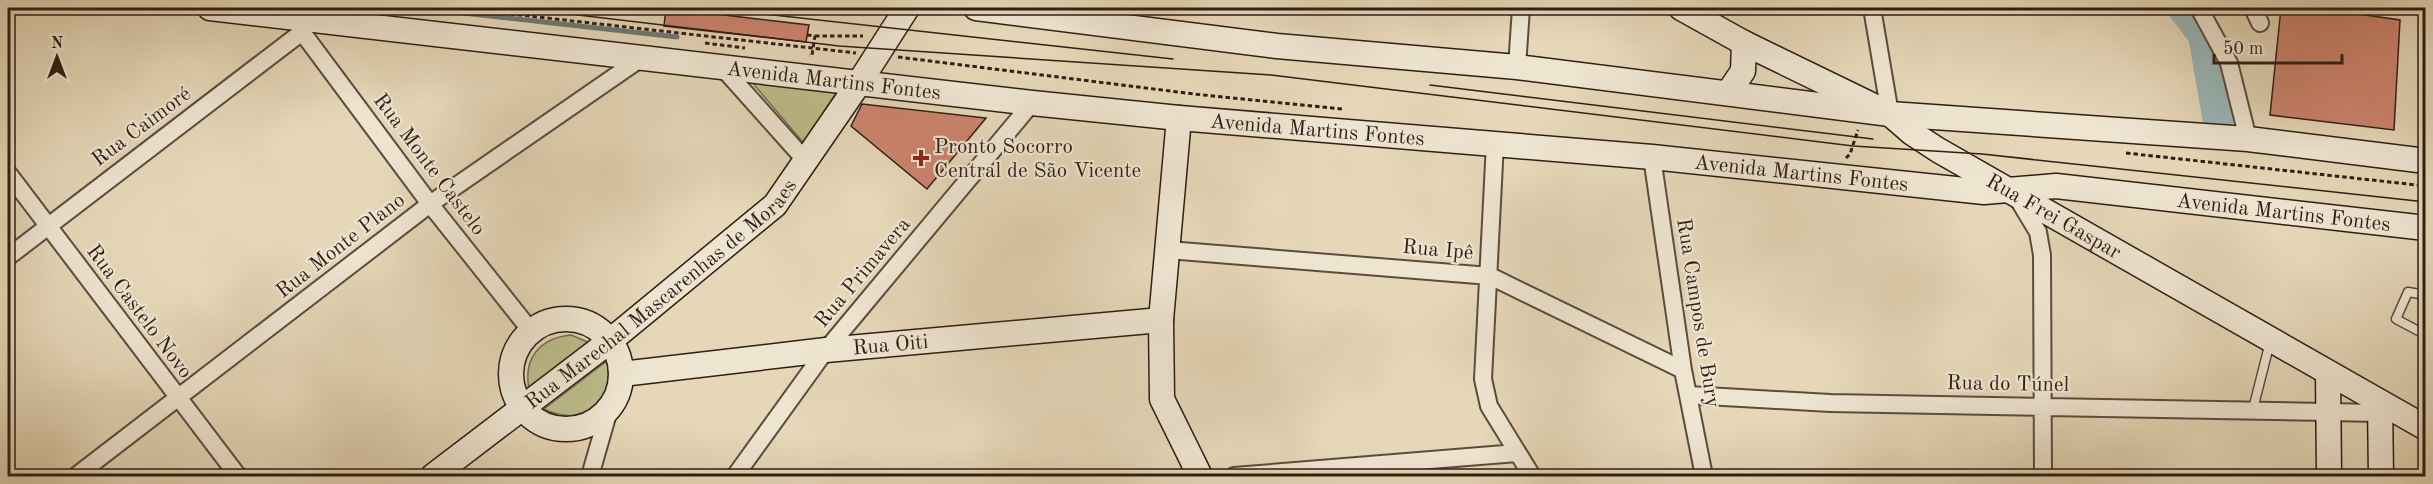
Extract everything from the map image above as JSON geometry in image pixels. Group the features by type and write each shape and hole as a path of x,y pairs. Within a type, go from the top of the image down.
{"main road":[{"name":"Avenida Martins Fontes","path":"210,8 303,25 722,67 1032,104 1652,157 1976,191 2056,186 2426,228"},
{"name":"Rua Marechal Mascarenhas de Moraes","path":"433,477 523,409 775,206 860,83 869,46 907,8"},
{"path":"976,8 1277,46 1517,67 1890,114 2248,139 2426,161"},
{"path":"1037,8 1068,21"},
{"name":"Rua Frei Gaspar","path":"1681,8 1744,43 1890,114 1912,133 1938,150 2012,190 2271,340 2380,408 2426,428"},
{"path":"1728,93 1743,71 1744,43"},
{"path":"1179,118 1161,320 1162,399 1200,477"},
{"path":"564,318 581,321 598,328 610,340 619,357 622,374 618,393 609,410 582,427 566,429 550,427 535,420 523,409 514,394 510,377 512,360 519,344 531,331 546,322 564,318"},
{"name":"Rua Oiti","path":"622,374 826,350 1161,320"},
{"path":"2328,374 2329,477"},
{"path":"2380,408 2381,477"}],"street":[{"path":"1517,67 1521,8"},
{"path":"1872,8 1890,114"},
{"path":"2199,8 2229,63 2248,139"},
{"name":"Rua Monte Castelo","path":"303,25 430,204 531,331"},
{"name":"Rua Caimoré","path":"8,257 303,25"},
{"name":"Rua Monte Plano","path":"76,477 430,204 640,59"},
{"path":"722,67 806,161"},
{"name":"Rua Primavera","path":"735,477 826,350 1032,104"},
{"path":"1495,143 1484,379 1489,406 1532,477"},
{"name":"Rua Campos de Bury","path":"1652,157 1683,370 1704,477"},
{"name":"Rua Castelo Novo","path":"8,173 238,477"},
{"path":"2012,190 2038,232 2042,255 2043,477"},
{"name":"Rua Ipê","path":"1168,250 1490,276 1683,370"},
{"name":"Rua do Túnel","path":"1689,395 1830,403 2328,410 2380,408"},
{"path":"590,477 609,410"},
{"path":"1234,477 1517,453"}],"lane":[{"path":"2426,295 2408,292 2396,319 2426,335"},
{"path":"2253,409 2271,340"}],"path":[{"path":"458,8 813,48 869,46"},
{"path":"807,35 1194,94 1348,110"},
{"path":"802,54 812,56 815,36"},
{"path":"705,43 748,48"},
{"path":"1844,160 1850,154 1857,131 1864,127"},
{"path":"2123,152 2426,186"}],"green space":[{"path":"750,80 840,87 805,140 802,141"},
{"path":"571,335 595,345 529,389 529,368 536,352 551,340"},
{"path":"607,361 606,389 601,400 593,408 571,415 558,414 544,409"}],"building":[{"path":"666,8 809,25 806,42 664,26"},
{"path":"2281,8 2316,8 2400,20 2394,130 2270,115"},
{"name":"Pronto Socorro Central de São Vicente","path":"862,104 986,118 927,189 851,126"}],"waterway":[{"path":"418,8 677,37"},
{"path":"2182,8 2203,35 2218,122"}],"tram line":[{"path":"519,8 839,46 1271,75 1853,146 1982,154 2426,202"},
{"path":"709,8 1173,59"},
{"path":"1430,85 1873,139"}],"place":[{"name":"Pronto Socorro Central de São Vicente","path":"921,158"}]}
